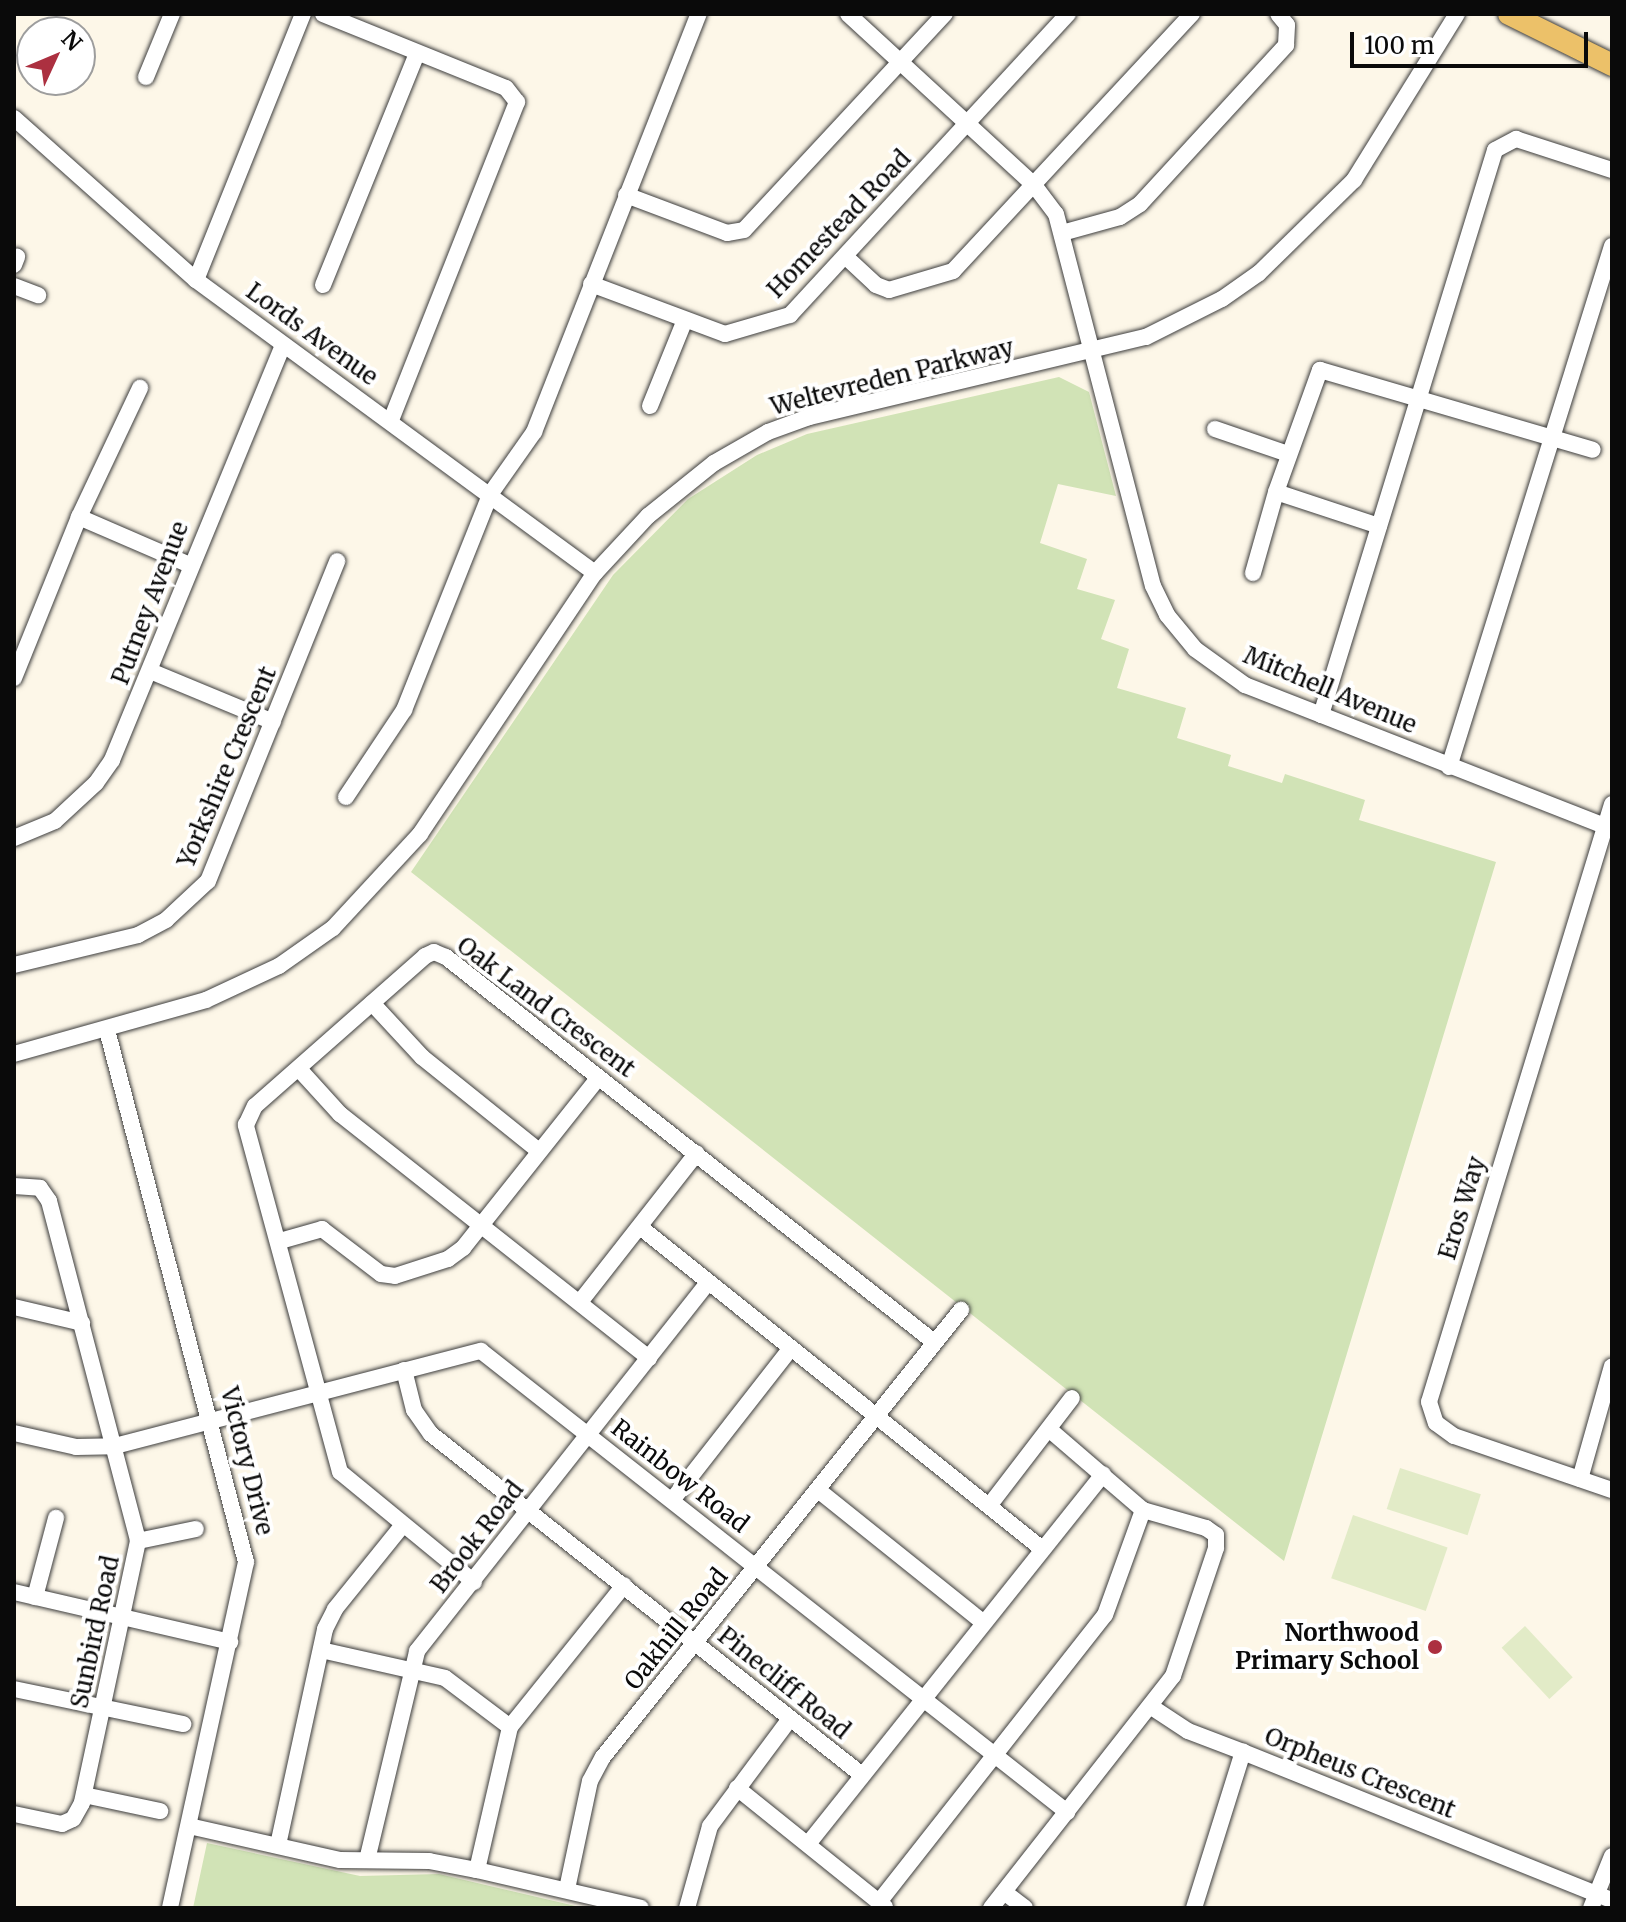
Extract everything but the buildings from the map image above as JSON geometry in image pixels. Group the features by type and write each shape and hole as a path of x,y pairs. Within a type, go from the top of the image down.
{"main road":[{"path":"1509,14 1612,65"}],"street":[{"path":"146,77 172,14"},
{"path":"196,280 303,14"},
{"path":"323,14 506,88 517,107 391,420"},
{"path":"346,797 413,690 491,493 534,432 699,14"},
{"name":"Mitchell Avenue","path":"848,14 1034,185 1056,214 1140,543 1167,615 1195,649 1245,685 1609,828"},
{"path":"626,195 705,227 727,233 744,230 945,14"},
{"name":"Homestead Road","path":"591,284 725,334 765,326 790,315 1068,14"},
{"path":"846,257 882,289 898,289 944,276 1034,185 1192,14"},
{"path":"1062,233 1120,217 1140,204 1286,45 1287,25 1278,14"},
{"name":"Weltevreden Parkway","path":"14,1054 107,1030 245,984 305,949 357,906 420,834 595,573 681,488 768,432 849,407 1091,353 1178,323 1222,299 1295,243 1368,162 1457,14"},
{"path":"323,285 417,54"},
{"name":"Lords Avenue","path":"15,120 196,280 491,493 595,573"},
{"path":"1321,715 1418,396 1500,143 1516,139 1612,170"},
{"path":"1449,767 1612,246"},
{"path":"14,286 38,295"},
{"path":"650,406 685,320"},
{"name":"Putney Avenue","path":"14,838 55,821 96,783 112,760 283,345"},
{"path":"1253,573 1288,454 1320,370 1418,396 1593,450"},
{"path":"14,678 79,517 140,388"},
{"path":"1215,429 1288,454"},
{"path":"1276,492 1379,526"},
{"path":"79,517 190,565"},
{"name":"Yorkshire Crescent","path":"15,963 138,935 166,920 201,889 218,863 337,561"},
{"path":"150,671 273,722"},
{"name":"Eros Way","path":"1612,804 1609,828 1429,1402 1432,1416 1447,1432 1612,1490"},
{"name":"Oak Land Crescent","path":"474,1582 340,1472 280,1241 246,1125 255,1106 434,952 697,1153 934,1342"},
{"path":"372,1003 422,1057 539,1151"},
{"name":"Victory Drive","path":"107,1030 212,1421 246,1562 170,1908"},
{"path":"299,1069 340,1114 649,1358"},
{"path":"280,1241 322,1229 381,1274 395,1276 448,1259 480,1226 599,1077"},
{"path":"580,1302 697,1153"},
{"name":"Sunbird Road","path":"14,1186 40,1188 49,1201 138,1541 84,1795 67,1823 14,1814"},
{"path":"640,1227 1041,1548"},
{"name":"Brook Road","path":"367,1860 417,1651 708,1283"},
{"path":"14,1307 82,1323"},
{"name":"Oakhill Road","path":"567,1889 595,1771 961,1310"},
{"path":"673,1499 791,1348"},
{"name":"Rainbow Road","path":"14,1433 76,1447 115,1446 318,1390 481,1351 1067,1812"},
{"path":"1580,1479 1612,1366"},
{"name":"Pinecliff Road","path":"404,1370 423,1426 862,1775"},
{"path":"989,1506 1072,1398"},
{"path":"991,1908 1150,1706 1183,1656 1216,1548 1216,1535 1206,1528 1143,1510 1050,1430"},
{"path":"808,1844 1103,1474"},
{"path":"818,1490 983,1622"},
{"path":"737,1788 882,1905 1112,1605 1143,1510"},
{"path":"35,1597 56,1518"},
{"path":"278,1845 321,1650 335,1609 402,1526"},
{"path":"138,1541 196,1529"},
{"path":"477,1870 510,1727 624,1585"},
{"path":"14,1592 230,1642"},
{"path":"321,1650 452,1681 510,1727"},
{"path":"14,1689 183,1724"},
{"path":"1150,1706 1188,1731 1243,1752"},
{"path":"687,1908 704,1837 789,1720"},
{"name":"Orpheus Crescent","path":"1194,1908 1243,1752 1600,1901"},
{"path":"84,1795 160,1811"},
{"path":"189,1826 367,1860 429,1861 567,1889 641,1908"},
{"path":"1600,1901 1612,1856"},
{"path":"1004,1892 1025,1908"}],"green space":[{"path":"1059,377 1089,392 1116,496 1058,484 1040,543 1087,559 1077,589 1115,600 1101,639 1129,649 1117,688 1186,708 1177,738 1231,755 1228,766 1282,783 1285,774 1365,800 1359,820 1496,862 1284,1561 411,872 613,575 688,499 757,455 807,434"},
{"path":"1400,1468 1481,1494 1468,1535 1387,1509"},
{"path":"1353,1515 1448,1548 1426,1611 1331,1578"},
{"path":"1525,1626 1573,1677 1549,1699 1502,1648"},
{"path":"207,1843 360,1876 439,1874 584,1908 193,1908"}],"place":[{"name":"Northwood Primary School","path":"1435,1647"}]}
